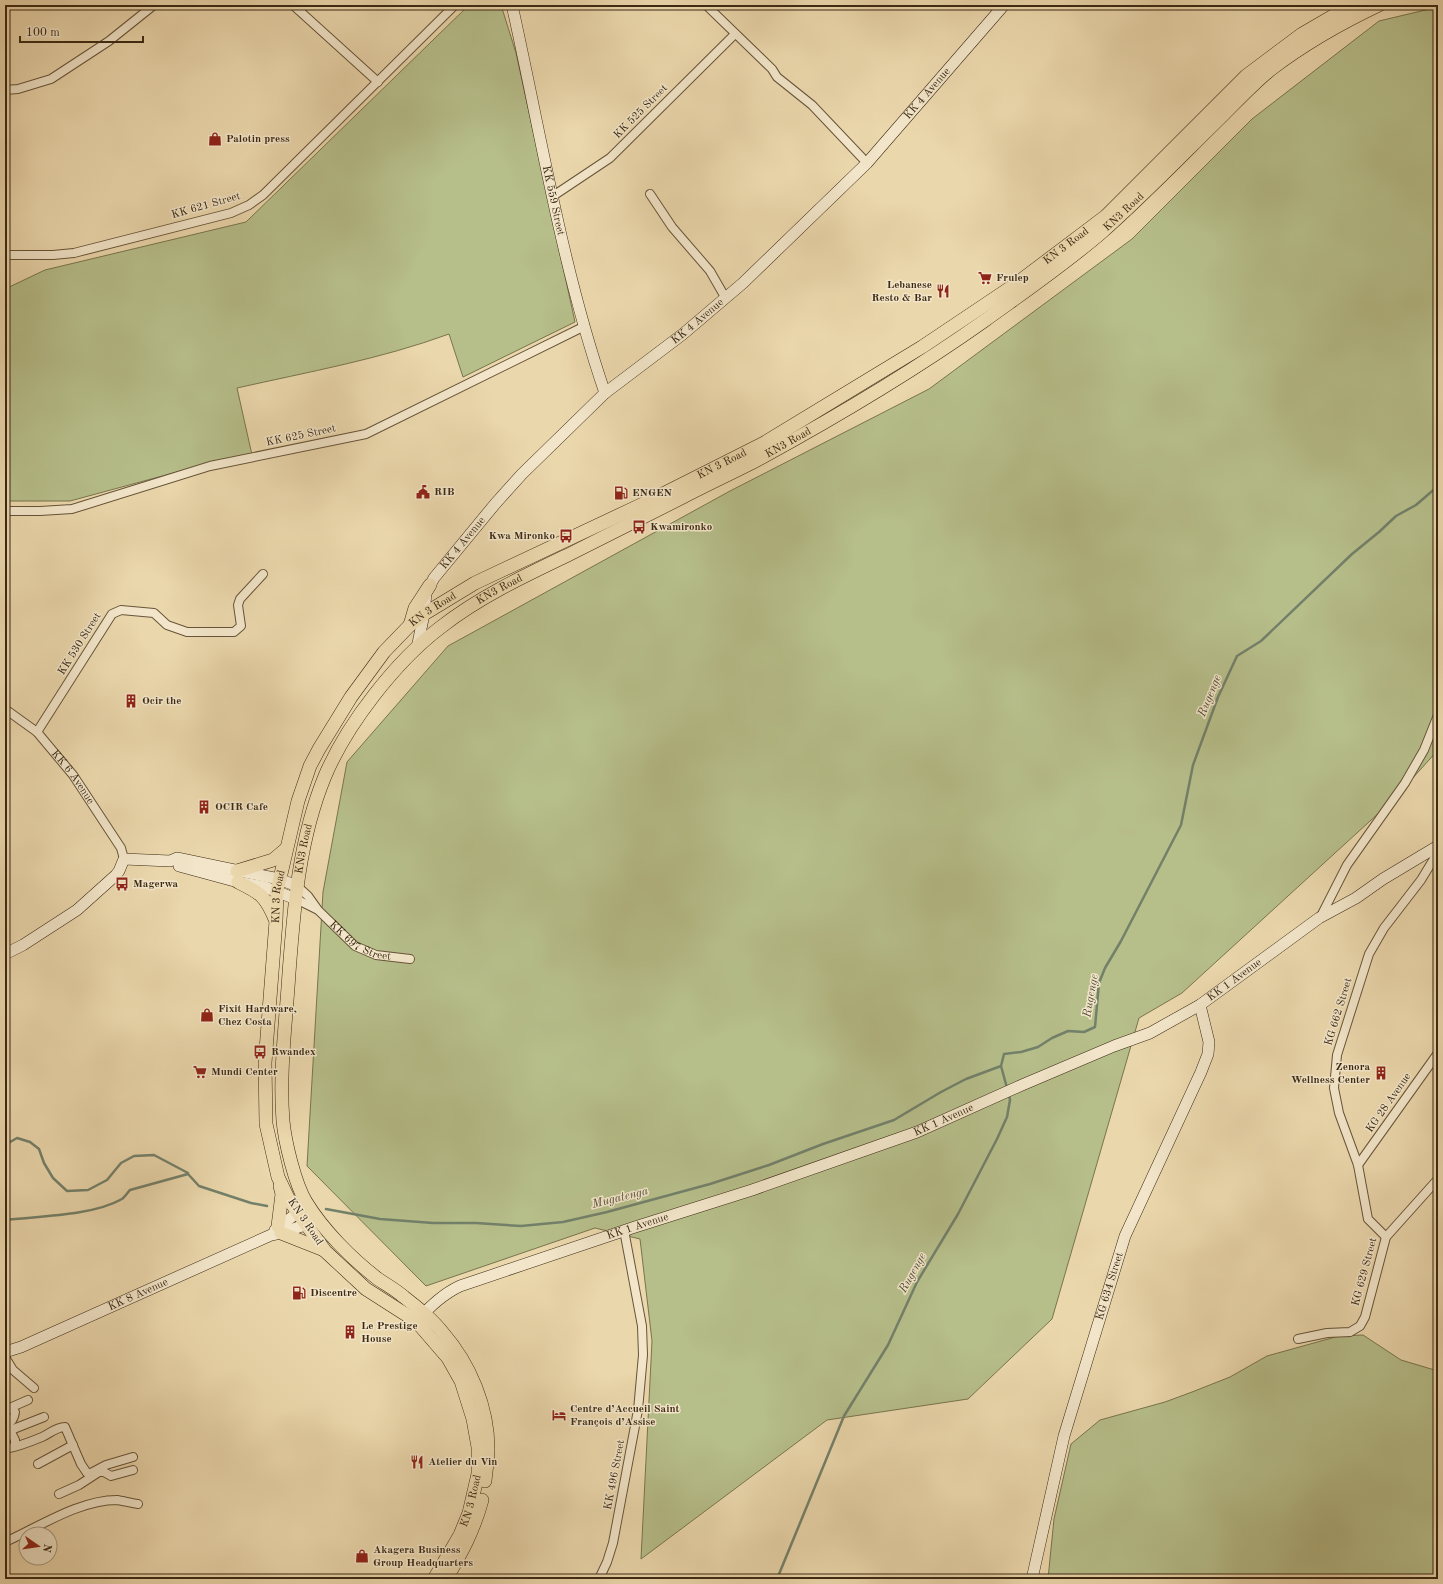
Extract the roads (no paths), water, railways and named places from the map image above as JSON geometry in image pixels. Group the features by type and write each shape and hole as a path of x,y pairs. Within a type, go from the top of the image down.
{"highway":[{"name":"KN 3 Road","path":"446,1579 467,1544 477,1520 486,1479 488,1445 482,1408 473,1380 462,1358 444,1334 420,1317 366,1288 325,1251 297,1213 278,1177 266,1124 265,1063 278,885 298,801 310,766 316,755 351,697 384,652 410,625 424,614 475,583 645,503 764,443 1020,288 1106,216 1246,76 1302,34 1352,5"},
{"name":"KN3 Road","path":"286,1022 296,892 301,855 313,809 326,774 338,750 386,679 417,648 441,626 485,598 533,572 758,459 864,399 932,357 1020,288 1102,232 1268,72 1350,18 1379,5"},
{"path":"410,625 414,608 428,589 435,600 443,602"},
{"path":"276,921 269,904 238,876 273,860 286,849"},
{"name":"KN 3 Road","path":"286,1022 283,1073 283,1123 291,1160 304,1200 353,1258 398,1292 420,1317 461,1380 473,1419 478,1447 478,1474 469,1512 460,1534 434,1579"},
{"path":"278,1177 282,1194 276,1231 325,1251"}],"main road":[{"name":"KK 559 Street","path":"512,5 573,285 605,393"},
{"name":"KK 4 Avenue","path":"428,589 434,578 522,474 576,423 605,393 683,334 743,283 867,163 1004,5"},
{"path":"417,648 428,589"},
{"name":"KK 1 Avenue","path":"420,1317 447,1292 460,1286 624,1230 752,1190 917,1132 1022,1085 1114,1046 1150,1033 1200,1005 1319,918 1356,898 1383,879 1438,846"},
{"path":"5,954 23,945 77,910 116,875 124,859 170,861 177,858 238,876 278,885 296,892"},
{"name":"KG 634 Street","path":"1032,1579 1064,1436 1126,1236 1208,1054 1208,1042 1200,1005"},
{"name":"KK 8 Avenue","path":"276,1231 297,1213 304,1200"},
{"name":"KK 8 Avenue","path":"5,1352 21,1347 276,1231 306,1225 320,1220"}],"street":[{"path":"5,90 18,89 51,79 109,41 154,5"},
{"path":"293,5 378,82"},
{"name":"KK 621 Street","path":"5,255 52,255 74,253 231,213 249,206 263,195 455,5"},
{"path":"706,5 772,69 777,77 812,105 867,163"},
{"name":"KK 525 Street","path":"553,196 610,158 735,34"},
{"path":"650,194 672,227 710,271 725,297"},
{"name":"KK 625 Street","path":"5,511 72,509 210,466 366,434 584,326"},
{"name":"KK 530 Street","path":"37,732 112,614 121,610 154,613 167,625 187,632 234,632 241,626 238,605 240,599 263,574"},
{"name":"KK 6 Avenue","path":"5,709 37,732 73,775 121,848 124,859"},
{"path":"1319,918 1347,865 1405,783 1424,750 1438,715"},
{"name":"KG 662 Street","path":"1386,1237 1368,1219 1358,1165 1339,1113 1334,1088 1337,1055 1369,954 1384,928 1421,880 1438,852"},
{"name":"KK 697 Street","path":"296,892 318,910 355,946 376,955 410,959"},
{"name":"KK 697 Street","path":"296,892 308,896 318,910"},
{"name":"KG 28 Avenue","path":"1358,1165 1438,1053"},
{"name":"KG 629 Street","path":"1298,1339 1327,1333 1350,1332 1360,1326 1365,1317 1386,1237 1438,1179"},
{"name":"KK 496 Street","path":"599,1579 607,1562 613,1542 638,1410 643,1355 642,1326 624,1230"},
{"path":"5,1345 21,1347"},
{"path":"5,1357 13,1370 34,1388"},
{"path":"10,1410 19,1403 28,1400"},
{"path":"8,1426 14,1417 10,1410"},
{"path":"10,1410 20,1426"},
{"path":"8,1426 20,1426 44,1417"},
{"path":"8,1426 15,1446"},
{"path":"5,1449 42,1437 61,1427 65,1427 84,1470 87,1473 91,1473 106,1465 132,1457"},
{"path":"38,1464 73,1445"},
{"path":"59,1494 79,1485 99,1472 104,1472 110,1476 133,1470"},
{"path":"6,1540 84,1506 98,1502 117,1500 138,1504"}],"waterway":[{"name":"Rugenge","path":"1007,1088 1001,1066 1004,1054 1021,1052 1038,1047 1052,1038 1068,1031 1084,1032 1095,1027 1099,983 1105,968 1121,941 1181,825 1193,765 1218,697 1237,656 1261,641 1352,554 1396,516 1416,505 1438,486"},
{"name":"Mugatenga","path":"326,1209 380,1219 433,1223 476,1223 521,1226 563,1222 607,1212 710,1184 769,1165 823,1144 894,1120 966,1079 1001,1066"},
{"name":"Rugenge","path":"777,1579 844,1416 888,1345 917,1282 958,1214 997,1139 1007,1117 1010,1100 1009,1095"},
{"path":"5,1145 17,1138 30,1142 39,1149 44,1163 53,1178 67,1191 88,1190 107,1180 121,1163 134,1156 154,1155 188,1173"},
{"path":"5,1220 65,1214 96,1209 110,1205 122,1199 130,1190 188,1174 199,1186 251,1203 267,1206"}],"place":[{"name":"Palotin press","path":"215,139"},
{"name":"Frulep","path":"985,278"},
{"name":"Lebanese Resto & Bar","path":"943,291"},
{"name":"RIB","path":"423,492"},
{"name":"ENGEN","path":"621,493"},
{"name":"Kwamironko","path":"639,527"},
{"name":"Kwa Mironko","path":"566,536"},
{"name":"Ocir the","path":"131,701"},
{"name":"OCIR Cafe","path":"204,807"},
{"name":"Magerwa","path":"122,884"},
{"name":"Fixit Hardware, Chez Costa","path":"207,1015"},
{"name":"Rwandex","path":"260,1052"},
{"name":"Mundi Center","path":"200,1072"},
{"name":"Zenora Wellness Center","path":"1381,1073"},
{"name":"Discentre","path":"299,1293"},
{"name":"Le Prestige House","path":"350,1332"},
{"name":"Centre d’Accueil Saint François d’Assise","path":"559,1415"},
{"name":"Atelier du Vin","path":"417,1462"},
{"name":"Akagera Business Group Headquarters","path":"362,1556"}]}
